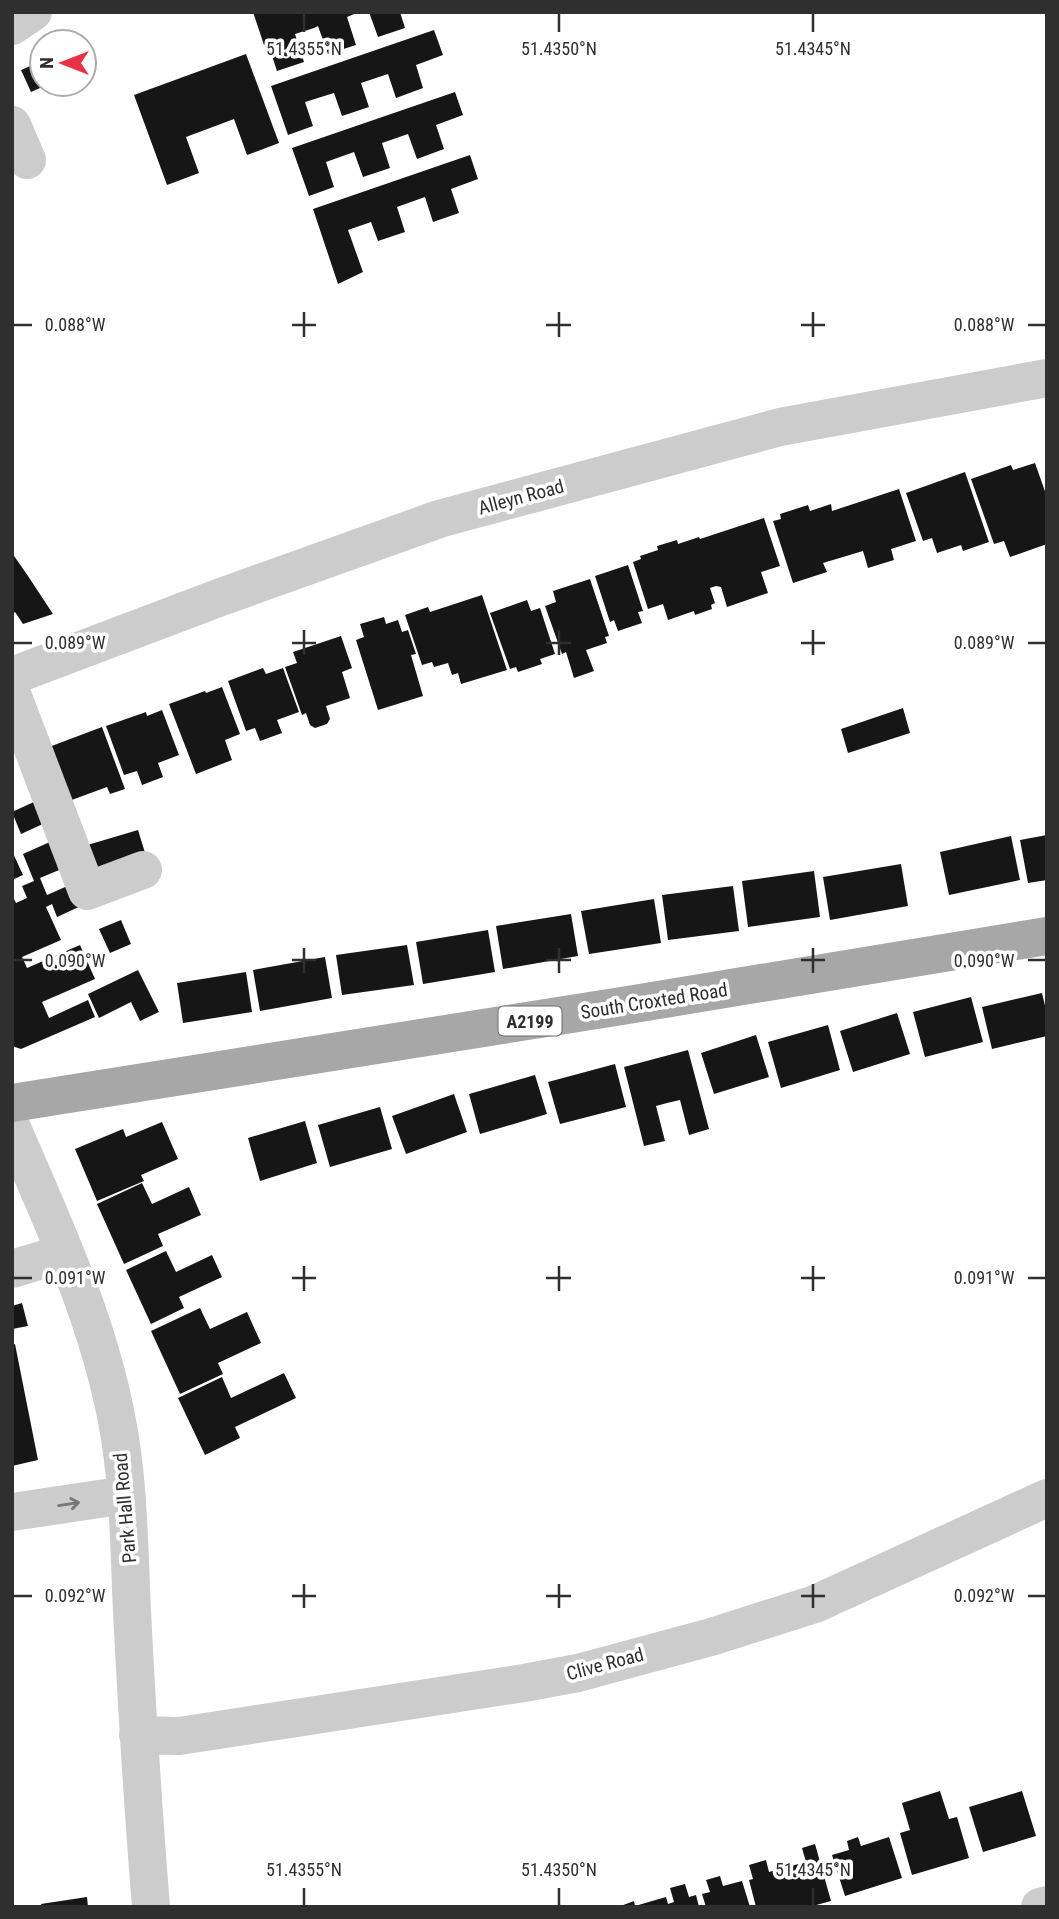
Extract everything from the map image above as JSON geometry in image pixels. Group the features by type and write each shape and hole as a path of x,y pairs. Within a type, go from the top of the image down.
{"main road":[{"name":"South Croxted Road","path":"12,1103 1047,936"}],"street":[{"path":"12,26 33,12"},
{"path":"12,125 27,160"},
{"name":"Alleyn Road","path":"12,676 439,519 780,427 1047,378"},
{"path":"12,694 86,891 143,870"},
{"name":"Park Hall Road","path":"12,1128 65,1253 95,1337 117,1421 126,1495 138,1735 151,1907"},
{"path":"12,1269 65,1253"},
{"path":"12,1512 126,1495"},
{"name":"Clive Road","path":"138,1735 179,1736 467,1693 578,1673 758,1623 815,1604 1047,1499"},
{"path":"1041,1907 1047,1905"}],"building":[{"path":"253,12 359,12 347,17 356,45 328,54 318,26 295,34 304,62 277,71 268,44 264,45"},
{"path":"369,12 400,12 405,28 378,37"},
{"path":"434,30 443,55 416,65 423,88 396,98 388,74 361,83 369,107 342,116 334,93 305,102 313,126 288,135 271,86"},
{"path":"246,54 279,143 247,155 234,119 186,137 199,173 167,185 134,95"},
{"path":"28,67 28,85 21,70"},
{"path":"455,92 463,115 436,125 444,149 417,159 408,134 382,143 390,168 363,177 354,152 326,162 334,187 309,196 292,148"},
{"path":"470,155 478,179 451,189 459,213 433,222 425,197 397,207 405,232 378,241 371,222 348,230 363,272 338,284 313,209"},
{"path":"1035,463 1047,497 1047,544 1010,557 1004,541 994,544 971,479 1011,465 1013,470"},
{"path":"965,472 989,542 963,551 961,545 937,553 932,538 923,541 906,493"},
{"path":"899,489 916,541 891,549 894,560 868,568 863,551 823,563 827,572 793,583 773,521 781,519 780,514 808,505 810,511 831,504 832,511"},
{"path":"764,518 780,566 761,572 768,593 727,607 721,587 716,586 710,588 715,603 711,605 712,609 695,615 694,611 668,620 663,604 648,609 633,562 641,559 640,556 658,550 657,546 677,540 678,544 699,537 700,539"},
{"path":"12,553 53,614 23,624 15,612 12,614"},
{"path":"628,565 643,611 638,612 642,623 618,631 614,620 610,622 595,576"},
{"path":"590,579 609,636 605,637 607,643 586,650 594,671 574,678 566,652 562,654 545,606 556,602 553,591"},
{"path":"482,595 507,670 461,684 458,673 452,675 448,663 434,667 432,662 422,665 405,615 428,607 430,612"},
{"path":"527,600 531,611 540,608 555,654 540,659 542,664 518,672 516,667 510,669 490,613"},
{"path":"384,617 386,624 398,620 402,632 408,630 416,654 411,655 423,696 378,710 356,640 364,637 360,624"},
{"path":"341,636 352,668 342,672 350,698 326,706 330,719 327,724 315,728 310,725 306,713 302,715 285,667 297,663 293,652"},
{"path":"263,668 266,674 283,668 299,712 277,720 282,733 260,741 255,728 246,731 228,681"},
{"path":"222,687 240,734 225,740 232,760 196,774 169,704"},
{"path":"903,708 910,733 848,753 841,729"},
{"path":"162,710 179,755 158,763 163,777 142,785 137,771 124,775 106,726 146,712 147,716"},
{"path":"102,727 125,789 110,794 107,787 69,801 49,747"},
{"path":"36,801 45,823 21,834 12,812"},
{"path":"138,830 146,856 92,872 84,846"},
{"path":"1047,835 1047,880 1028,883 1020,840"},
{"path":"1011,836 1020,880 949,895 940,852"},
{"path":"52,841 64,868 40,878 47,895 72,884 81,906 57,917 52,904 46,907 61,940 22,957 27,968 80,945 95,979 42,1002 49,1018 88,1000 95,1017 21,1049 12,1046 12,895 16,903 27,898 22,886 34,881 23,854"},
{"path":"12,851 23,875 12,880"},
{"path":"901,864 908,906 830,920 823,877"},
{"path":"814,871 820,917 748,927 742,881"},
{"path":"733,886 739,931 668,940 662,895"},
{"path":"654,899 661,943 589,954 581,911"},
{"path":"571,914 578,956 503,969 496,926"},
{"path":"121,920 131,944 110,953 99,929"},
{"path":"488,930 495,972 423,984 416,942"},
{"path":"407,945 414,985 342,995 336,955"},
{"path":"325,957 332,998 260,1011 253,970"},
{"path":"138,970 159,1012 140,1021 131,1002 99,1018 88,994"},
{"path":"246,972 252,1012 183,1023 177,983"},
{"path":"1042,993 1047,1014 1047,1036 992,1049 982,1007"},
{"path":"971,997 983,1042 925,1057 913,1012"},
{"path":"897,1013 910,1054 853,1072 840,1031"},
{"path":"828,1025 840,1070 781,1088 768,1042"},
{"path":"756,1035 769,1077 714,1094 701,1053"},
{"path":"688,1050 709,1129 689,1135 680,1100 667,1103 656,1106 665,1141 644,1146 624,1067"},
{"path":"615,1064 626,1107 560,1124 548,1082"},
{"path":"535,1075 547,1114 480,1134 469,1094"},
{"path":"454,1094 467,1132 406,1154 392,1116"},
{"path":"380,1107 392,1149 330,1167 318,1125"},
{"path":"305,1121 317,1163 260,1181 248,1138"},
{"path":"162,1122 178,1159 141,1175 144,1181 97,1201 75,1149 123,1129 126,1137"},
{"path":"142,1183 152,1204 189,1187 201,1215 158,1234 163,1246 124,1264 97,1204"},
{"path":"166,1251 176,1272 212,1255 222,1277 179,1297 184,1308 151,1324 126,1270"},
{"path":"22,1303 28,1326 12,1329 12,1306"},
{"path":"200,1308 210,1329 247,1312 261,1343 218,1363 223,1374 180,1394 151,1331"},
{"path":"15,1344 38,1460 12,1466 12,1345"},
{"path":"284,1373 296,1398 235,1427 240,1438 205,1455 178,1398 222,1377 231,1398"},
{"path":"940,1791 949,1819 957,1817 969,1858 912,1875 900,1833 910,1830 902,1803"},
{"path":"1022,1791 1036,1836 983,1852 969,1807"},
{"path":"858,1837 861,1846 889,1837 902,1878 845,1896 832,1855 849,1850 847,1841"},
{"path":"815,1844 831,1901 809,1907 756,1907 749,1880 753,1879 749,1865 766,1860 769,1872 806,1862 802,1848"},
{"path":"720,1876 723,1886 742,1881 750,1907 706,1907 702,1894 710,1892 706,1880"},
{"path":"685,1884 689,1897 696,1895 699,1907 618,1907 634,1901 635,1906 666,1897 668,1904 674,1902 670,1888"},
{"path":"87,1897 88,1907 42,1907 41,1904"}]}
